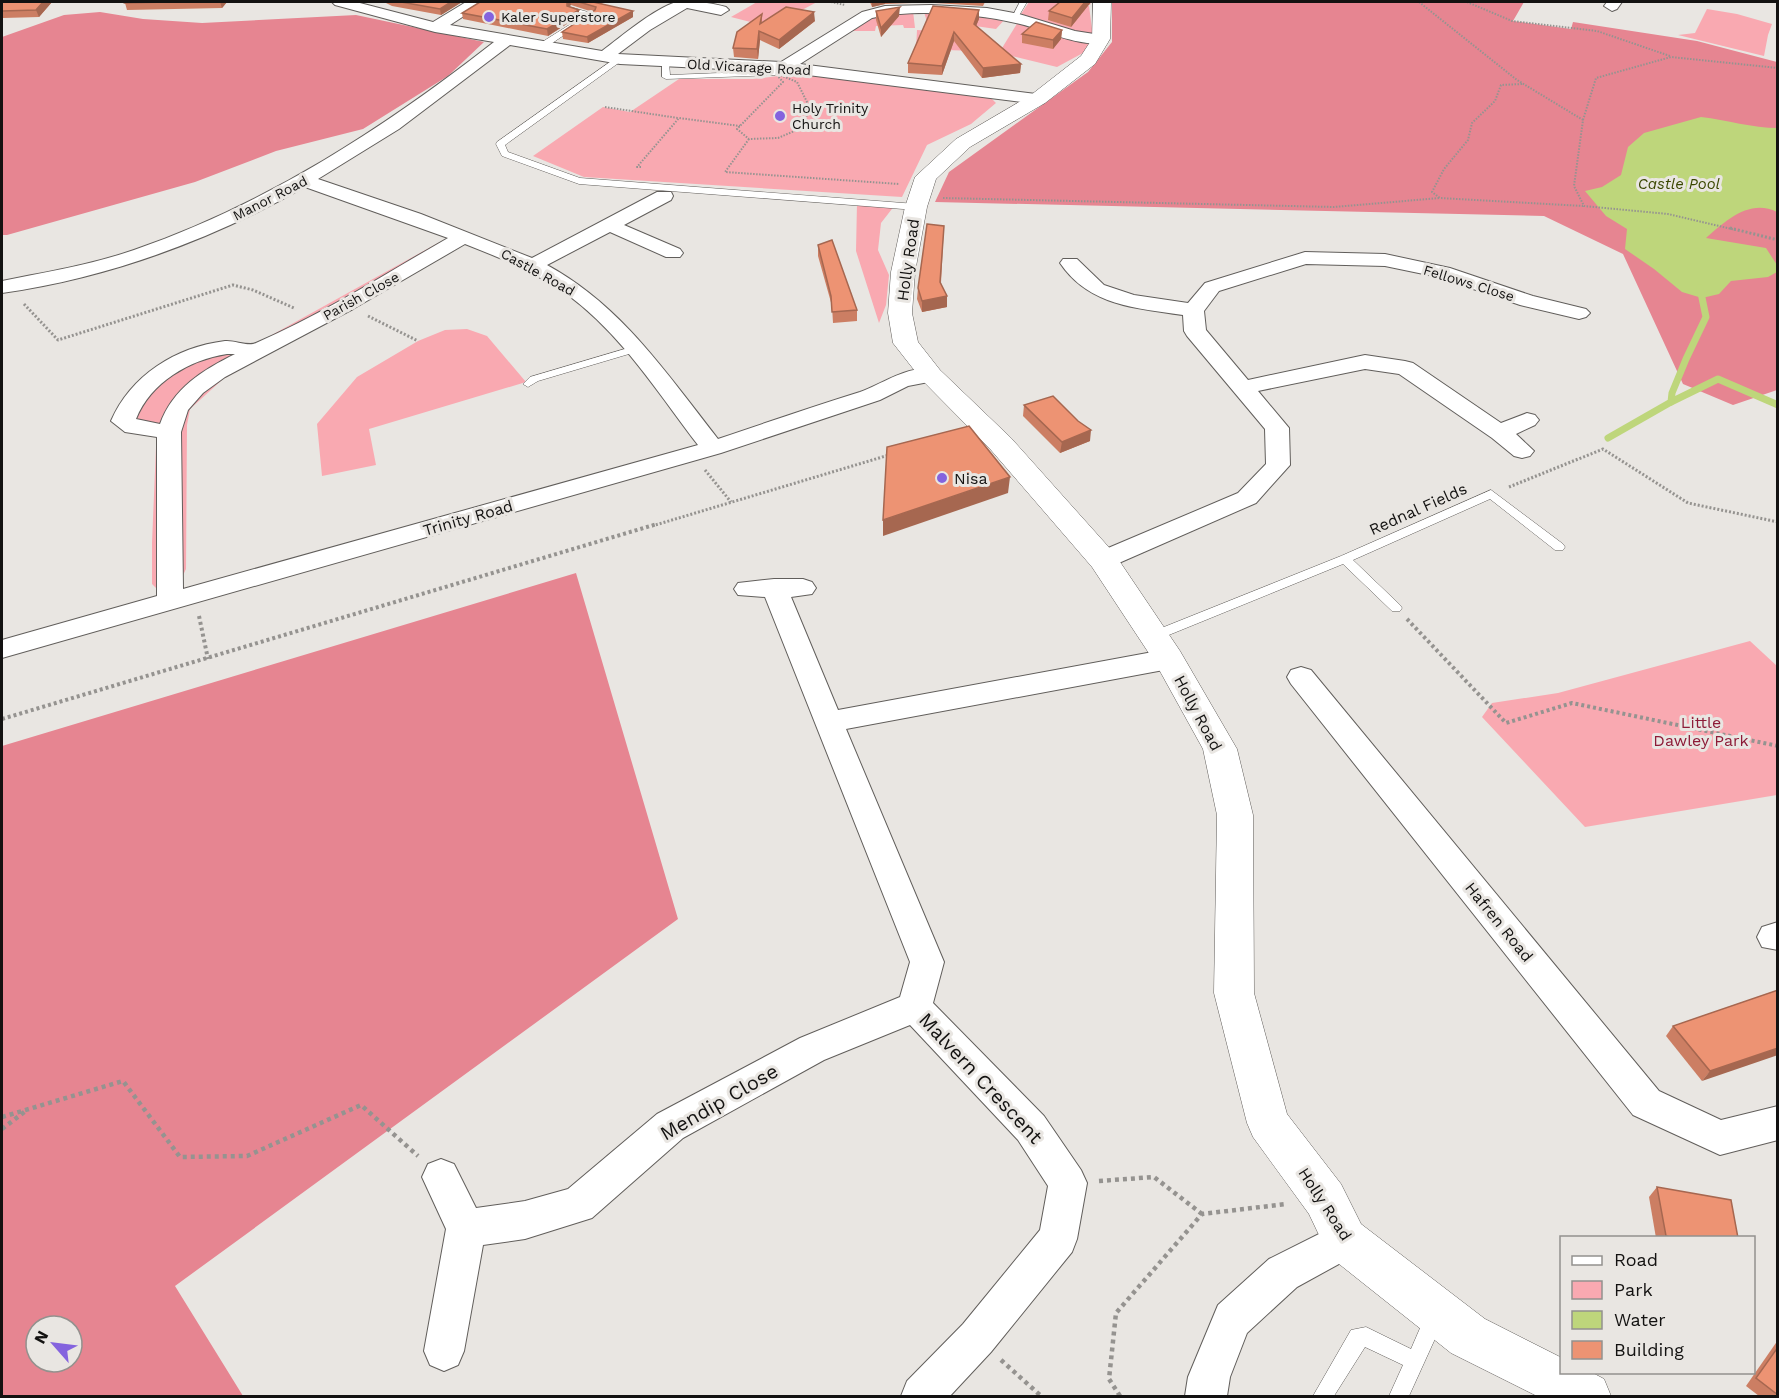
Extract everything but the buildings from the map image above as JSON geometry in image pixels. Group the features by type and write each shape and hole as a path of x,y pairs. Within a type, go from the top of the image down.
{"street":[{"name":"Old Vicarage Road","path":"340,2 435,27 612,58 776,69 1038,99"},
{"path":"435,27 476,2"},
{"path":"1038,99 1088,60 1101,39 1102,2"},
{"path":"612,58 644,27 685,3 721,10"},
{"path":"776,69 867,15 885,11 931,10 1014,17 1073,36 1101,39"},
{"name":"Manor Road","path":"4,287 112,264 171,244 250,209 304,181 416,110 506,40"},
{"name":"Holly Road","path":"1038,99 963,143 926,177 914,197 903,272 900,313 906,343 931,375 1001,444 1103,560 1161,648 1220,748 1235,815 1234,993 1268,1123 1325,1199 1345,1240 1468,1336 1587,1396"},
{"name":"Castle Road","path":"304,181 369,201 464,237 531,266 566,285 589,301 635,349 702,451"},
{"path":"531,266 664,196"},
{"path":"609,225 673,253"},
{"name":"Parish Close","path":"170,602 169,432 177,409 195,388 217,372 346,305 464,237"},
{"name":"Fellows Close","path":"1193,310 1212,287 1305,258 1384,260 1443,272 1527,301 1580,313"},
{"path":"1070,263 1097,289 1130,301 1193,310 1195,331 1277,428 1278,465 1247,498 1103,560"},
{"path":"169,432 141,429 123,421 127,405 154,376 201,354 228,347 255,352"},
{"path":"1242,388 1365,362 1405,368 1500,433 1522,451"},
{"name":"Trinity Road","path":"2,649 196,596 702,451 872,395 902,380 931,375"},
{"path":"1500,433 1527,420"},
{"name":"Malvern Crescent","path":"775,588 927,962 915,1006 1031,1128 1068,1183"},
{"path":"829,722 1161,648"},
{"name":"Hafren Road","path":"1301,677 1646,1103 1720,1138 1778,1124"},
{"name":"Mendip Close","path":"466,1228 525,1220 579,1205 670,1126 812,1049 915,1006"},
{"path":"441,1177 466,1228 444,1351"},
{"path":"922,1396 977,1338 1058,1239 1068,1183"},
{"path":"1206,1396 1209,1377 1232,1319 1283,1273 1345,1240"}],"lane":[{"path":"1014,17 1023,2"},
{"path":"542,46 591,14 573,9"},
{"path":"612,58 500,144 505,154 579,181 914,197"},
{"path":"528,384 534,379 635,349"},
{"name":"Rednal Fields","path":"1161,648 1345,559 1491,494 1559,547"},
{"path":"1345,559 1396,609"},
{"path":"1399,1396 1438,1312"},
{"path":"1323,1396 1358,1337 1366,1337 1415,1361"}],"path":[{"path":"1419,2 1523,84 1583,120"},
{"path":"1467,2 1512,21 1597,31 1671,57 1778,68"},
{"path":"1584,206 1574,186 1583,120 1596,78 1671,57"},
{"path":"776,69 797,82 808,106 804,127 778,138 749,139 737,129 783,82 776,69"},
{"path":"1440,198 1432,192 1444,169 1468,140 1472,123 1495,101 1501,85 1523,84"},
{"path":"605,107 740,126"},
{"path":"648,167 637,167 679,118"},
{"path":"749,139 725,172 914,197 1334,207 1440,198 1638,210 1698,220 1778,240"},
{"path":"4,287 58,340 233,285 253,290 319,319"},
{"path":"346,305 418,341"},
{"path":"1491,494 1603,449 1688,502 1778,522"},
{"path":"702,451 731,502"},
{"path":"2,719 897,453"},
{"path":"196,596 208,659"},
{"path":"1396,609 1506,723 1572,703 1778,746"},
{"path":"2,1117 123,1081 180,1157 247,1156 361,1105 441,1177"},
{"path":"2,1129 30,1108"},
{"path":"1068,1183 1154,1177 1202,1214"},
{"path":"1120,1396 1109,1379 1116,1313 1202,1214 1325,1199"},
{"path":"977,1338 1041,1396"}],"green space":[{"path":"757,2 817,2 770,27 731,17"},
{"path":"1029,2 1091,2 1090,5 1085,5 1089,6 1093,36 1021,14"},
{"path":"1707,9 1737,14 1772,24 1764,56 1678,35 1695,33"},
{"path":"913,11 915,28 904,28 903,25 876,26 875,31 849,31 869,18"},
{"path":"924,12 1006,18 996,29 975,26 976,51 916,49 917,30 947,32 927,22"},
{"path":"1018,22 1093,39 1094,47 1057,67 999,53"},
{"path":"802,73 987,94 996,103 971,124 927,145 902,197 584,177 533,156 603,107 630,112 679,79 753,79"},
{"path":"857,203 895,205 881,223 878,250 889,275 886,305 879,323 856,251"},
{"path":"464,237 408,269 408,277 223,379 190,409 187,425 186,569 170,602 152,584 156,447 168,432 133,427 127,405 201,354 255,352 261,341 438,243"},
{"path":"467,329 487,336 526,382 369,429 376,465 322,476 317,424 357,377 418,341 445,330"},
{"name":"Little Dawley Park","path":"1750,641 1777,666 1777,795 1585,827 1482,717 1492,703 1558,693"}],"shaded area":[{"path":"1112,2 1524,2 1513,21 1571,29 1573,22 1697,41 1777,62 1777,390 1733,405 1683,384 1623,254 1544,216 935,202 949,172 1088,72 1112,42"},
{"path":"100,12 143,19 202,23 356,15 484,42 448,76 363,129 276,151 195,182 2,235 2,37 64,15"},
{"path":"576,573 678,919 175,1286 243,1396 2,1396 2,746"}],"water":[{"name":"Castle Pool","path":"1701,117 1778,128 1777,212 1767,208 1757,208 1738,213 1706,238 1766,248 1777,265 1777,272 1768,277 1731,281 1719,294 1702,298 1682,292 1625,249 1627,229 1606,216 1585,191 1602,187 1621,175 1628,147 1644,133"}],"waterway":[{"path":"1671,402 1672,393 1706,317 1700,288"},
{"path":"1671,402 1718,379 1778,405"},
{"path":"1608,438 1671,402"}],"place":[{"name":"Kaler Superstore","path":"489,17"},
{"name":"Holy Trinity Church","path":"780,116"},
{"name":"Nisa","path":"942,478"}]}
